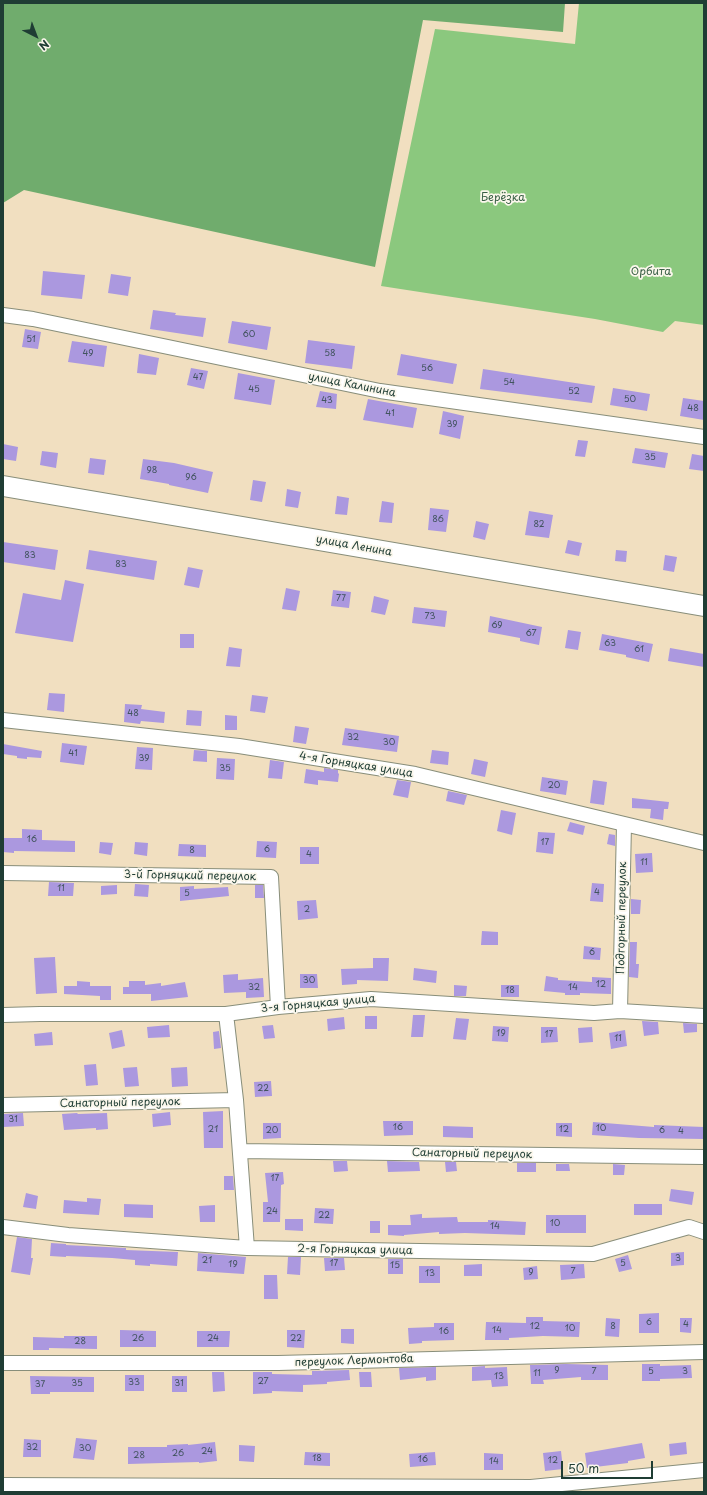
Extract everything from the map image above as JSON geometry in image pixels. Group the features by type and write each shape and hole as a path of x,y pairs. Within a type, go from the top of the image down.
{"main road":[{"name":"улица Ленина","path":"3,486 704,606"}],"street":[{"name":"улица Калинина","path":"3,315 33,319 380,391 704,437"},
{"name":"4-я Горняцкая улица","path":"3,720 239,746 415,774 704,842"},
{"name":"Подгорный переулок","path":"620,1011 624,824"},
{"name":"3-й Горняцкий переулок","path":"3,872 271,877 278,1007"},
{"name":"3-я Горняцкая улица","path":"3,1015 226,1014 278,1007 372,999 594,1013 620,1011 704,1016"},
{"path":"226,1014 236,1100 247,1248"},
{"name":"Санаторный переулок","path":"3,1105 236,1100"},
{"name":"Санаторный переулок","path":"240,1151 704,1157"},
{"name":"2-я Горняцкая улица","path":"3,1227 68,1235 247,1248 593,1254 689,1227 704,1232"},
{"name":"переулок Лермонтова","path":"3,1363 278,1364 704,1352"},
{"path":"3,1485 531,1487 704,1470"}],"green space":[{"path":"3,3 565,3 563,32 423,20 375,267 24,190 3,203"},
{"name":"Берёзка","path":"579,3 704,3 704,325 675,321 663,332 595,319 381,286 435,29 575,44"}],"building":[{"path":"43,271 85,275 82,299 41,295"},
{"path":"111,274 131,277 128,296 108,293"},
{"path":"153,310 176,313 175,315 206,318 203,337 150,329"},
{"path":"232,321 271,327 267,350 228,343"},
{"path":"25,329 41,332 38,349 22,347"},
{"path":"308,340 355,346 352,369 305,363"},
{"path":"72,341 107,346 104,367 68,362"},
{"path":"139,354 159,358 156,375 137,373"},
{"path":"401,354 457,364 453,384 397,375"},
{"path":"191,368 208,371 204,389 187,385"},
{"path":"483,369 595,386 592,403 480,389"},
{"path":"238,373 275,380 271,405 234,399"},
{"path":"613,388 650,394 647,411 610,405"},
{"path":"320,391 337,394 336,409 316,407"},
{"path":"683,398 704,401 704,420 680,416"},
{"path":"368,399 417,408 413,428 363,420"},
{"path":"443,411 464,416 460,439 439,434"},
{"path":"578,440 588,441 585,457 575,456"},
{"path":"3,444 18,447 16,461 3,459"},
{"path":"635,448 668,453 665,468 632,463"},
{"path":"42,451 58,453 56,468 40,465"},
{"path":"692,454 704,456 704,471 689,469"},
{"path":"90,458 106,460 104,475 88,473"},
{"path":"143,459 174,463 213,472 208,493 140,479"},
{"path":"253,480 266,482 262,502 250,500"},
{"path":"287,489 301,492 298,508 285,506"},
{"path":"337,496 349,498 347,515 335,514"},
{"path":"382,501 394,503 392,523 379,522"},
{"path":"430,508 449,510 446,532 428,530"},
{"path":"529,511 553,515 549,538 525,535"},
{"path":"476,521 489,524 485,540 473,537"},
{"path":"568,540 582,543 579,556 565,553"},
{"path":"3,542 58,550 55,570 3,562"},
{"path":"89,550 157,561 154,580 86,569"},
{"path":"616,550 627,551 626,562 615,561"},
{"path":"665,555 677,557 674,572 663,570"},
{"path":"188,567 203,570 199,588 184,585"},
{"path":"65,580 84,584 73,642 15,633 23,593 61,600"},
{"path":"286,588 300,591 296,611 282,609"},
{"path":"333,590 351,592 349,608 331,606"},
{"path":"374,596 389,600 385,615 371,612"},
{"path":"414,607 447,611 445,627 412,623"},
{"path":"490,616 542,627 539,645 520,641 520,638 488,632"},
{"path":"568,630 581,632 578,650 565,648"},
{"path":"180,634 194,634 194,648 180,648"},
{"path":"602,634 653,644 649,662 626,657 626,655 599,650"},
{"path":"229,647 242,649 240,667 226,666"},
{"path":"670,648 704,654 704,667 668,661"},
{"path":"49,693 65,694 64,712 47,710"},
{"path":"252,695 268,697 265,713 250,711"},
{"path":"125,704 142,705 141,709 165,712 164,723 141,721 140,724 124,722"},
{"path":"187,710 202,711 201,726 186,725"},
{"path":"225,715 237,716 237,730 225,730"},
{"path":"295,726 309,728 306,744 293,742"},
{"path":"345,728 399,736 397,752 342,745"},
{"path":"62,743 87,746 84,765 60,762"},
{"path":"3,744 42,751 41,758 17,758 17,756 3,754"},
{"path":"137,747 153,748 152,770 135,769"},
{"path":"194,750 207,751 207,762 193,761"},
{"path":"432,750 449,752 448,765 430,763"},
{"path":"217,758 235,759 234,780 216,779"},
{"path":"474,759 488,762 485,777 471,774"},
{"path":"270,760 284,762 282,779 268,778"},
{"path":"324,768 338,770 338,782 318,780 318,785 304,783 306,769 324,772"},
{"path":"542,777 568,781 566,795 540,791"},
{"path":"397,780 411,782 408,798 393,795"},
{"path":"593,780 607,782 604,805 590,803"},
{"path":"448,791 467,795 464,805 446,801"},
{"path":"632,798 669,802 668,809 664,809 663,820 650,818 651,809 632,808"},
{"path":"501,810 516,813 512,835 497,831"},
{"path":"570,822 585,826 583,835 567,831"},
{"path":"22,829 42,830 42,840 75,841 75,852 3,852 3,838 22,838"},
{"path":"538,832 555,833 553,854 536,852"},
{"path":"609,834 615,835 615,846 607,844"},
{"path":"257,841 277,842 276,858 256,857"},
{"path":"100,842 113,843 111,855 99,853"},
{"path":"135,842 148,843 147,856 134,854"},
{"path":"179,844 206,845 206,857 178,856"},
{"path":"300,847 319,847 319,864 300,864"},
{"path":"652,853 653,872 636,873 635,854"},
{"path":"49,882 74,883 73,896 48,896"},
{"path":"592,883 604,884 603,902 590,901"},
{"path":"135,884 149,885 148,897 134,896"},
{"path":"117,885 117,894 101,895 101,886"},
{"path":"255,885 263,885 264,898 255,898"},
{"path":"194,886 194,889 228,887 229,896 180,901 180,887"},
{"path":"631,899 641,900 640,914 631,914"},
{"path":"316,900 318,918 298,920 297,901"},
{"path":"482,931 498,932 498,945 481,945"},
{"path":"630,942 637,942 636,964 639,964 638,978 629,977"},
{"path":"584,946 601,948 600,960 583,959"},
{"path":"55,957 57,993 36,994 34,958"},
{"path":"373,958 389,958 388,981 357,980 357,984 342,985 341,969 373,968"},
{"path":"414,968 437,971 436,983 413,980"},
{"path":"238,974 238,980 263,978 264,997 246,998 246,992 224,993 223,975"},
{"path":"300,974 317,974 318,988 300,988"},
{"path":"546,976 558,978 558,980 592,982 592,977 611,978 611,994 580,993 580,995 565,995 565,993 544,991"},
{"path":"77,981 90,982 90,986 111,986 111,1000 100,1000 100,996 64,994 64,986 77,986"},
{"path":"129,981 145,981 145,985 161,983 161,986 185,982 188,997 151,1001 151,994 123,994 123,987 129,987"},
{"path":"454,985 467,986 466,996 454,996"},
{"path":"501,985 519,985 519,997 501,997"},
{"path":"413,1015 425,1015 423,1037 411,1037"},
{"path":"365,1016 377,1016 377,1029 365,1029"},
{"path":"344,1017 345,1029 328,1031 327,1019"},
{"path":"456,1018 469,1019 466,1040 453,1039"},
{"path":"642,1021 658,1022 659,1034 644,1036"},
{"path":"683,1023 697,1024 697,1032 684,1033"},
{"path":"169,1025 170,1037 148,1038 147,1027"},
{"path":"273,1025 275,1038 264,1039 262,1026"},
{"path":"493,1026 509,1027 508,1042 492,1041"},
{"path":"541,1027 557,1027 558,1042 541,1043"},
{"path":"592,1027 593,1042 579,1043 578,1028"},
{"path":"122,1030 125,1046 112,1049 109,1033"},
{"path":"625,1030 627,1046 611,1049 609,1033"},
{"path":"219,1031 221,1048 214,1049 213,1032"},
{"path":"52,1032 53,1045 35,1046 34,1034"},
{"path":"96,1064 98,1085 86,1086 84,1065"},
{"path":"137,1067 139,1086 125,1087 123,1068"},
{"path":"187,1067 188,1086 172,1087 171,1068"},
{"path":"271,1081 272,1096 255,1097 254,1082"},
{"path":"223,1111 223,1148 204,1148 203,1112"},
{"path":"170,1112 171,1125 153,1127 152,1114"},
{"path":"23,1113 24,1126 3,1127 3,1114"},
{"path":"107,1113 108,1129 96,1130 96,1128 64,1130 62,1114"},
{"path":"383,1121 413,1121 413,1135 384,1136"},
{"path":"593,1122 654,1127 654,1125 704,1127 704,1139 639,1138 592,1135"},
{"path":"263,1123 281,1123 281,1138 263,1139"},
{"path":"556,1123 572,1123 572,1137 556,1136"},
{"path":"443,1126 473,1127 473,1138 443,1137"},
{"path":"333,1161 347,1161 348,1171 334,1172"},
{"path":"387,1161 419,1162 420,1171 388,1172"},
{"path":"445,1162 456,1162 457,1171 446,1172"},
{"path":"517,1163 536,1163 536,1172 517,1172"},
{"path":"556,1164 569,1164 570,1171 556,1171"},
{"path":"613,1164 625,1165 624,1175 613,1175"},
{"path":"283,1172 284,1184 281,1185 280,1222 263,1222 263,1202 268,1202 265,1173"},
{"path":"224,1176 233,1176 234,1190 224,1190"},
{"path":"671,1189 694,1192 692,1205 669,1201"},
{"path":"26,1193 38,1196 36,1209 23,1207"},
{"path":"87,1198 101,1199 99,1215 63,1213 64,1200 87,1202"},
{"path":"124,1204 153,1205 153,1218 124,1217"},
{"path":"634,1204 662,1204 662,1215 634,1215"},
{"path":"215,1205 215,1222 200,1222 199,1206"},
{"path":"315,1208 334,1209 333,1224 314,1223"},
{"path":"422,1214 422,1218 457,1217 458,1222 488,1222 488,1220 526,1222 525,1235 465,1233 439,1234 439,1232 404,1236 388,1235 388,1225 411,1225 410,1215"},
{"path":"546,1215 586,1215 586,1233 546,1233"},
{"path":"285,1219 303,1219 303,1231 285,1230"},
{"path":"370,1221 380,1221 380,1233 370,1233"},
{"path":"17,1237 32,1239 31,1258 33,1258 30,1275 11,1272"},
{"path":"51,1243 126,1248 126,1250 178,1252 177,1266 150,1264 150,1266 135,1265 135,1260 112,1258 50,1256"},
{"path":"684,1252 684,1265 671,1266 671,1253"},
{"path":"198,1253 246,1257 244,1274 197,1271"},
{"path":"628,1255 632,1269 619,1272 615,1259"},
{"path":"288,1257 301,1257 300,1275 287,1274"},
{"path":"324,1258 344,1258 345,1270 325,1271"},
{"path":"388,1259 403,1259 403,1274 388,1274"},
{"path":"482,1264 482,1276 464,1276 464,1265"},
{"path":"584,1264 585,1278 561,1280 560,1265"},
{"path":"419,1266 440,1266 440,1283 419,1283"},
{"path":"537,1266 538,1279 524,1280 523,1268"},
{"path":"264,1275 277,1275 278,1299 264,1299"},
{"path":"659,1313 659,1333 639,1333 639,1314"},
{"path":"526,1317 543,1317 543,1321 580,1322 579,1337 543,1336 509,1338 509,1340 485,1340 486,1322 526,1323"},
{"path":"606,1318 620,1319 619,1337 605,1336"},
{"path":"680,1318 692,1318 691,1333 680,1332"},
{"path":"434,1323 454,1323 454,1340 422,1341 422,1343 409,1344 408,1328 434,1327"},
{"path":"341,1329 354,1329 354,1344 341,1343"},
{"path":"120,1330 156,1331 156,1347 120,1347"},
{"path":"287,1330 305,1330 304,1348 287,1347"},
{"path":"197,1331 230,1331 229,1347 197,1347"},
{"path":"64,1336 97,1336 97,1349 49,1348 49,1350 33,1350 33,1337 64,1338"},
{"path":"642,1364 660,1364 660,1366 691,1365 692,1378 642,1381"},
{"path":"530,1365 608,1365 608,1380 581,1380 581,1377 543,1380 544,1384 531,1384"},
{"path":"485,1366 485,1368 507,1367 508,1386 492,1387 491,1380 472,1381 472,1367"},
{"path":"436,1367 436,1380 426,1381 426,1377 400,1380 399,1368"},
{"path":"349,1370 350,1380 327,1382 327,1384 303,1385 303,1392 272,1391 272,1393 253,1394 253,1372 312,1375 312,1371"},
{"path":"212,1372 224,1372 225,1391 213,1392"},
{"path":"359,1372 371,1372 372,1387 360,1387"},
{"path":"125,1375 144,1375 144,1391 125,1391"},
{"path":"30,1376 94,1377 94,1392 50,1392 50,1394 31,1394"},
{"path":"172,1376 187,1376 187,1392 172,1392"},
{"path":"76,1438 97,1440 94,1460 73,1458"},
{"path":"24,1439 41,1440 41,1457 23,1457"},
{"path":"215,1442 217,1461 199,1463 128,1464 128,1447 167,1447 167,1445 188,1445"},
{"path":"686,1442 687,1454 670,1456 669,1444"},
{"path":"642,1443 645,1458 628,1461 628,1463 587,1468 585,1453"},
{"path":"239,1445 255,1446 254,1462 239,1461"},
{"path":"561,1451 563,1469 545,1471 543,1453"},
{"path":"305,1452 330,1453 330,1466 304,1465"},
{"path":"435,1452 436,1465 410,1467 409,1454"},
{"path":"484,1453 503,1454 503,1470 484,1470"}],"park label":[{"name":"Орбита","path":"651,272"}]}
